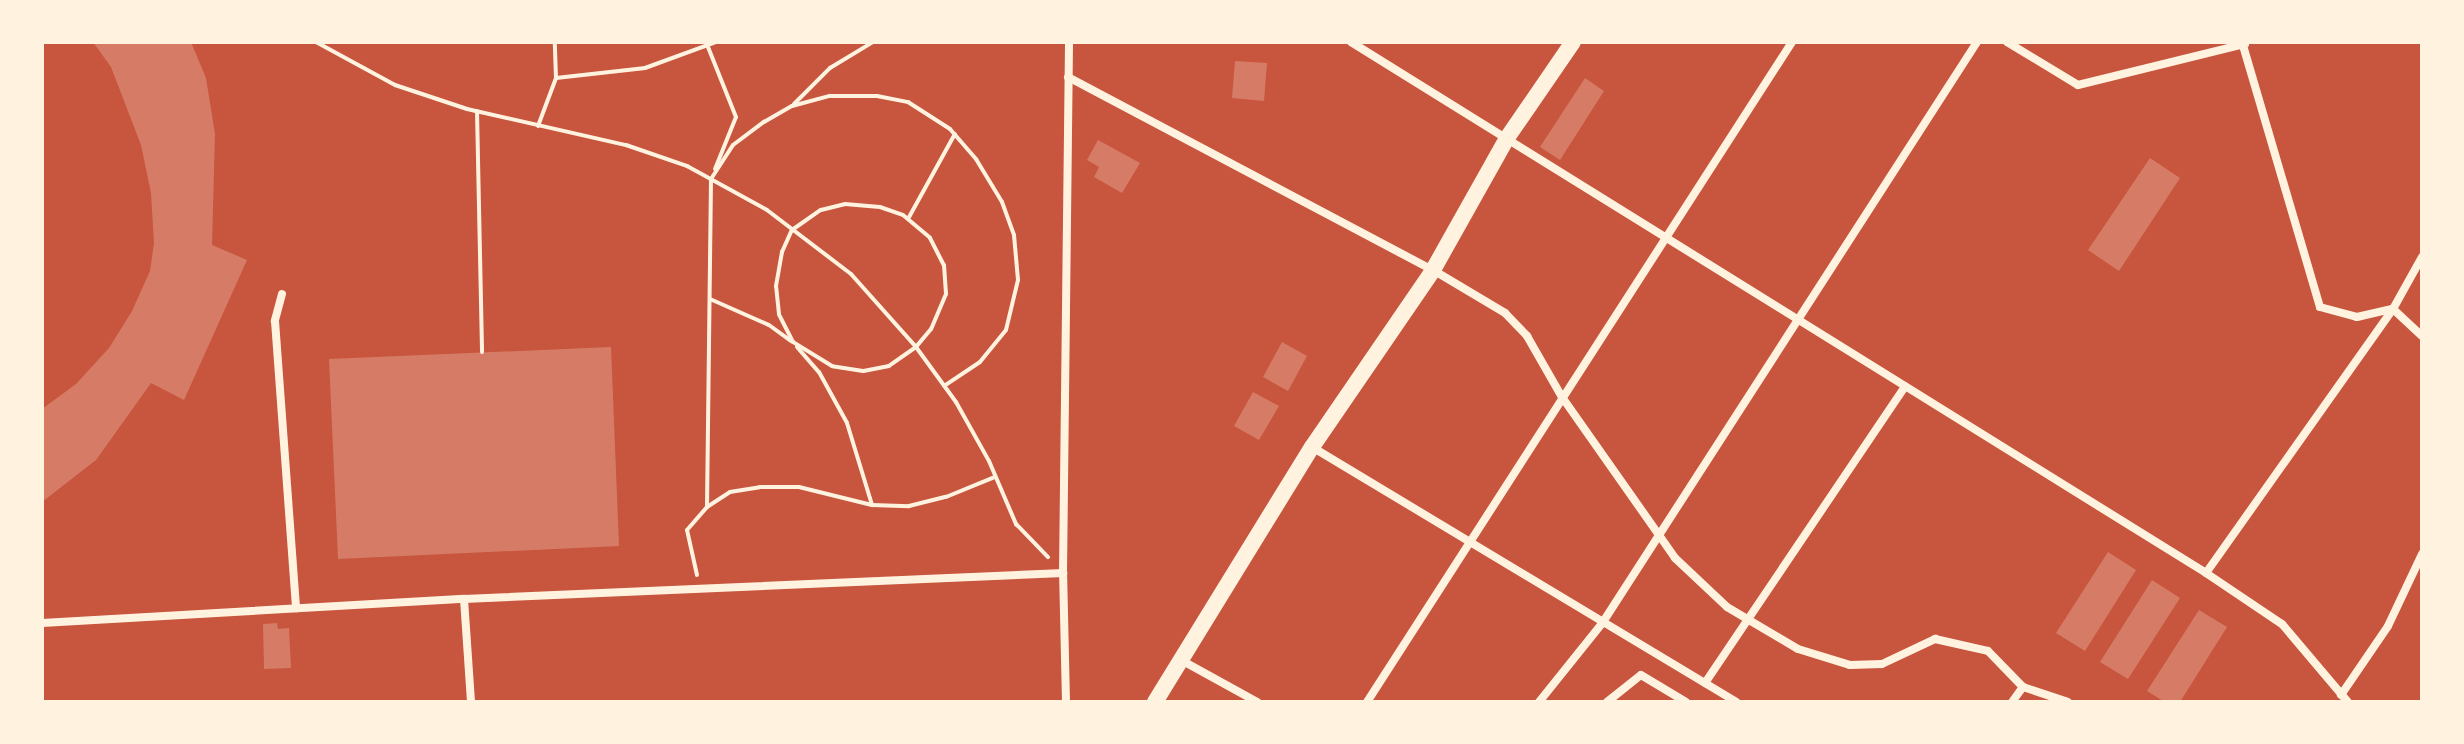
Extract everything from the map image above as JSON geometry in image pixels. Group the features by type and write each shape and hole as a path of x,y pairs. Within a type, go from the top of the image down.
{"main road":[{"path":"1155,702 1312,447 1433,270 1507,138 1573,42"}],"street":[{"path":"1066,702 1063,573 1069,42"},
{"path":"1351,42 2206,573 2282,624 2345,698 2388,626 2422,554"},
{"path":"1367,702 1792,42"},
{"path":"1539,702 1603,622 1977,42"},
{"path":"2007,42 2078,85 2244,43 2320,307 2357,317 2393,309"},
{"path":"1068,77 1433,270 1505,313 1527,336 1562,397 1659,536 1685,568 1727,607 1798,649 1850,665 1882,664 1935,639 1988,651 2023,687 2068,702"},
{"path":"2206,573 2393,309 2422,257"},
{"path":"282,294 275,321 296,608"},
{"path":"2393,309 2422,336"},
{"path":"1705,683 1905,386"},
{"path":"1312,447 1736,702"},
{"path":"42,623 464,599 1063,573"},
{"path":"464,599 471,702"},
{"path":"1181,660 1257,702"},
{"path":"1607,702 1641,675 1686,702"},
{"path":"2012,702 2023,687"}],"path":[{"path":"316,42 395,85 477,111 626,145 687,166 767,210 851,274 916,347 944,386 995,477 1016,524 1063,573"},
{"path":"538,126 556,78 555,42"},
{"path":"556,78 645,68 716,42"},
{"path":"711,179 733,145 792,106 830,68 873,42"},
{"path":"707,44 736,117 711,179 707,507"},
{"path":"792,106 830,96 877,96 908,102 955,134 976,159 1002,202 1014,235 1018,280 1006,330 980,362 944,386"},
{"path":"477,111 482,352"},
{"path":"908,219 955,134"},
{"path":"709,299 769,325 793,342 832,366 863,371 889,366 916,347 931,329 946,294 944,265 930,238 908,219 880,207 845,204 821,210 792,230 782,252 776,286 779,314 793,342 819,372 847,423 872,505"},
{"path":"700,589 687,530 707,507 730,492 760,487 799,487 872,505 921,503 946,497 995,477"}],"building":[{"path":"93,42 191,42 206,78 215,134 212,245 247,260 184,400 151,383 96,460 42,502 42,409 76,384 109,348 132,311 150,271 154,243 151,193 141,145 111,67"},
{"path":"1235,61 1267,63 1264,101 1232,98"},
{"path":"1585,78 1604,91 1560,160 1540,147"},
{"path":"1098,140 1140,163 1122,193 1094,177 1099,167 1087,160"},
{"path":"2150,158 2180,178 2119,271 2088,250"},
{"path":"1282,342 1307,356 1288,391 1263,377"},
{"path":"611,347 619,546 338,559 329,359"},
{"path":"1253,392 1279,406 1259,440 1234,426"},
{"path":"2108,552 2136,570 2085,651 2056,633"},
{"path":"2152,580 2180,598 2128,679 2100,662"},
{"path":"2199,610 2227,627 2180,702 2165,702 2147,691"},
{"path":"277,623 278,629 289,628 291,668 264,669 263,624"}]}
